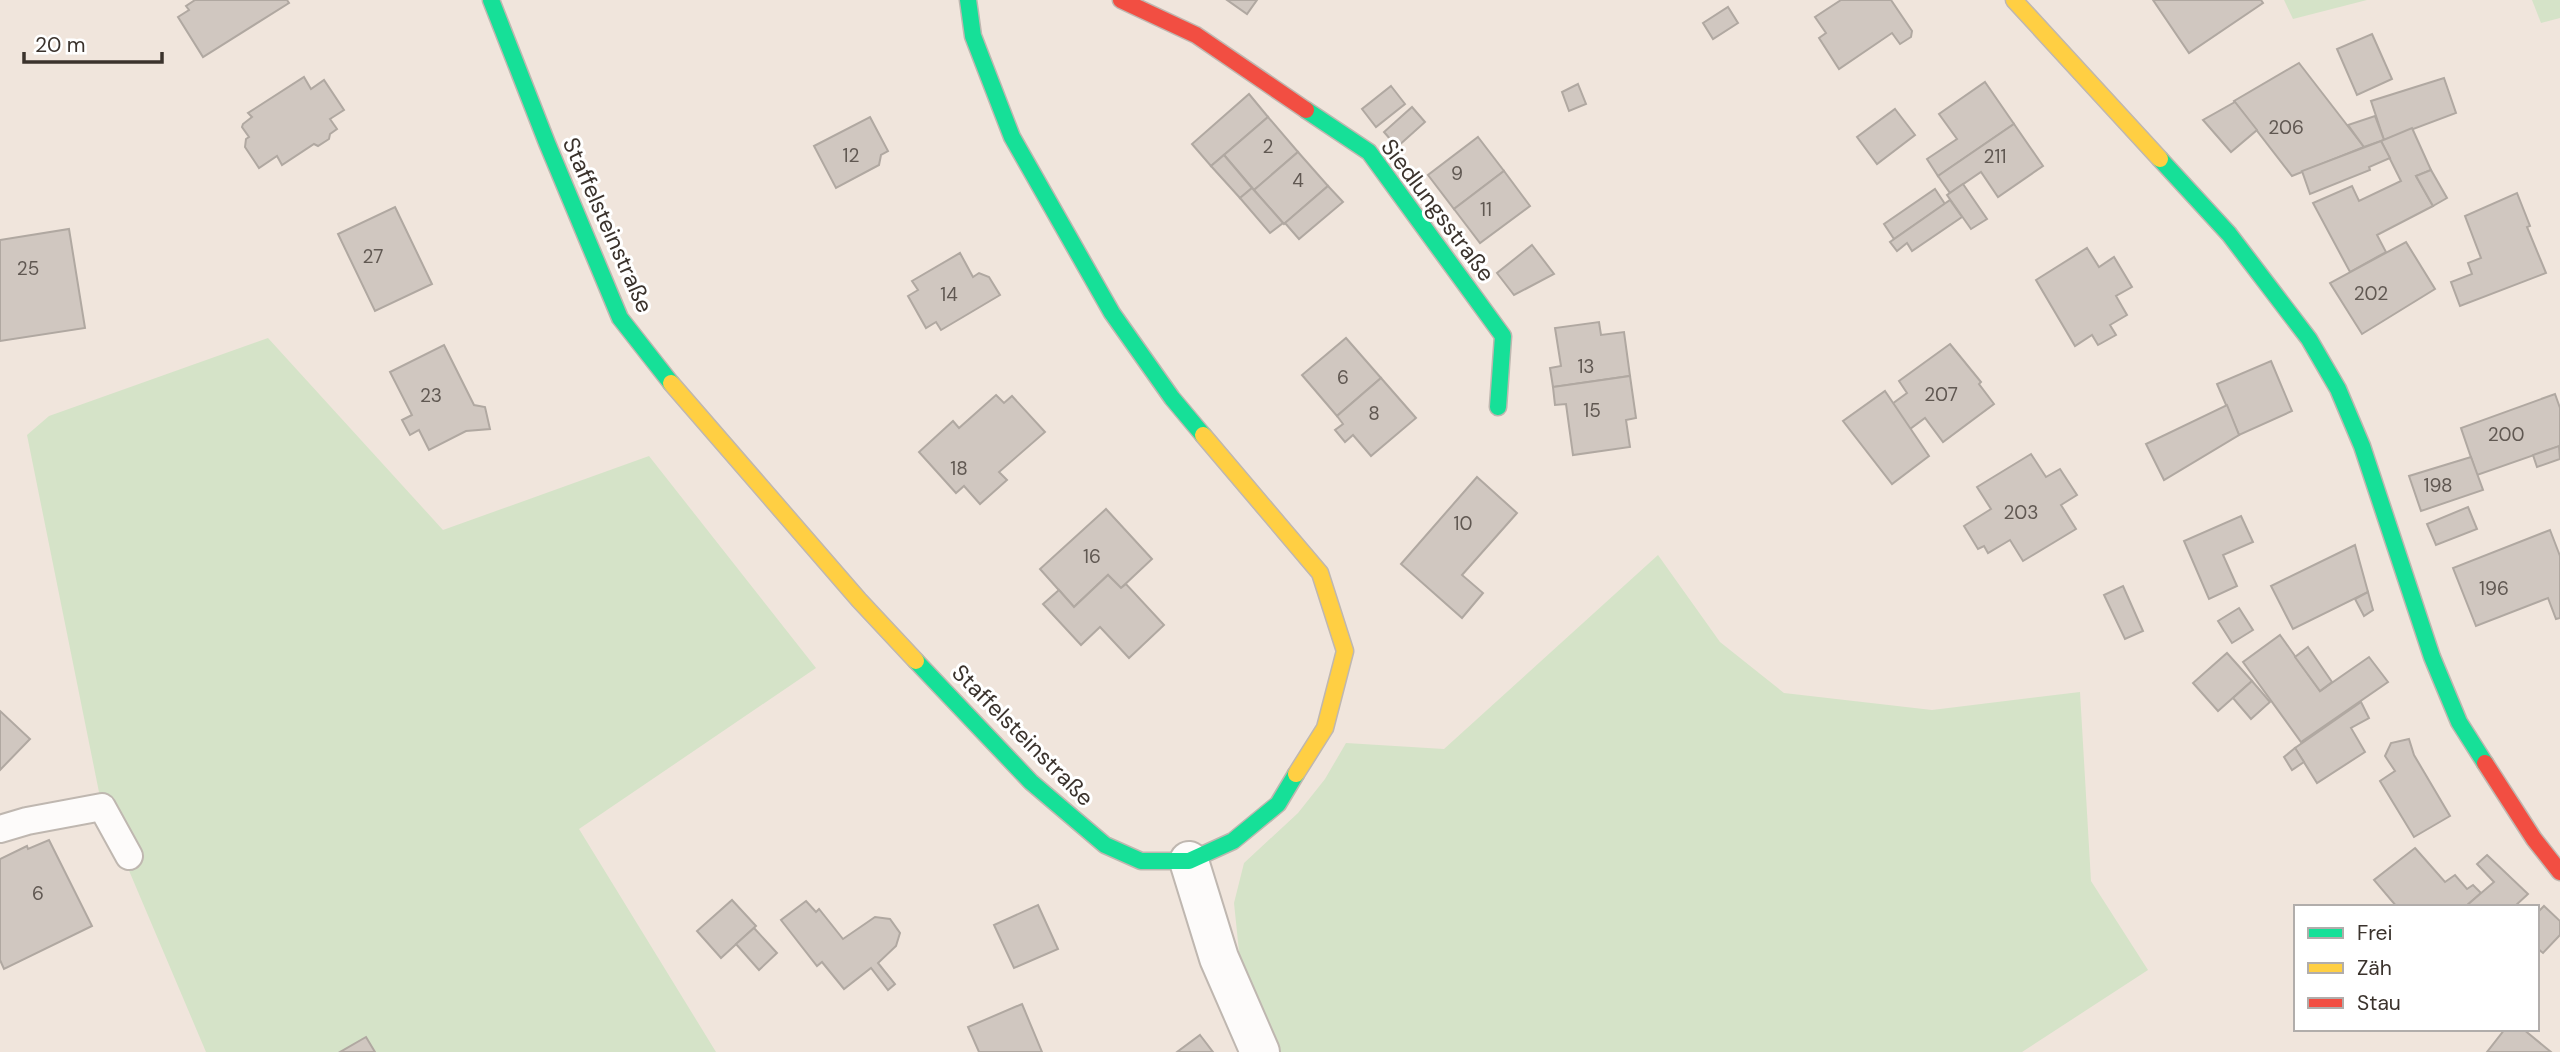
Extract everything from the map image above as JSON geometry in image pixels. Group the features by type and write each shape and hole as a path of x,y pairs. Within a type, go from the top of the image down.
{"street":[{"name":"Staffelsteinstraße","path":"491,0 620,318 654,364 859,600 1031,782 1105,845 1141,861 1189,861 1233,841 1279,804 1325,728 1346,651 1320,573 1172,398 1112,313 1012,137 973,36 968,0"},
{"name":"Siedlungsstraße","path":"1121,0 1196,35 1369,152 1503,336 1498,407"},
{"path":"2014,0 2229,234 2309,339 2338,389 2361,446 2432,657 2459,722 2534,839 2560,872"},
{"path":"1189,861 1219,958 1260,1052"}],"lane":[{"path":"0,829 27,821 102,807 129,856"}],"green space":[{"path":"2284,0 2367,0 2293,19"},
{"path":"2532,0 2560,0 2560,18 2541,23"},
{"path":"268,338 443,530 649,456 816,668 579,829 716,1052 206,1052 102,807 27,435 49,416"},
{"path":"1658,555 1720,642 1784,693 1932,710 2080,692 2091,881 2148,970 2022,1052 1276,1052 1240,961 1234,903 1244,863 1298,813 1325,779 1346,743 1444,749"}],"building":[{"path":"195,0 287,0 289,3 203,57 178,17 189,10 186,6"},
{"path":"1227,0 1257,0 1247,14"},
{"path":"1841,0 1891,0 1912,31 1911,37 1900,44 1892,33 1839,69 1819,38 1826,33 1815,17"},
{"path":"2153,0 2261,0 2263,3 2189,53"},
{"path":"1728,7 1738,23 1713,39 1703,23"},
{"path":"2372,34 2392,79 2357,95 2337,49"},
{"path":"2299,63 2364,147 2292,176 2234,101"},
{"path":"304,77 311,89 324,80 344,110 330,119 337,129 330,134 329,139 318,146 314,144 282,165 277,156 259,168 245,147 249,137 242,127 252,117 248,113"},
{"path":"2444,78 2456,113 2384,140 2371,101"},
{"path":"1985,82 2014,124 1938,176 1927,159 1957,139 1939,114"},
{"path":"1578,84 1586,104 1569,111 1562,92"},
{"path":"1391,86 1405,104 1376,127 1362,109"},
{"path":"1249,94 1268,117 1211,166 1192,144"},
{"path":"2235,102 2257,130 2231,152 2203,120"},
{"path":"1412,107 1425,122 1397,147 1384,132"},
{"path":"1895,109 1915,135 1877,164 1857,137"},
{"path":"2375,116 2384,140 2364,147 2348,125"},
{"path":"870,117 888,151 881,155 879,165 836,188 814,146"},
{"path":"1268,117 1298,152 1254,190 1224,155"},
{"path":"2014,124 2043,166 1998,197 1981,172 1950,193 1938,176"},
{"path":"2412,128 2431,170 2416,176 2433,206 2377,235 2386,252 2350,272 2313,203 2352,186 2359,201 2401,181 2381,141"},
{"path":"1478,137 1504,171 1454,209 1428,175"},
{"path":"2381,141 2390,158 2369,167 2370,170 2310,194 2302,171"},
{"path":"1298,152 1328,186 1284,224 1254,190"},
{"path":"1224,155 1252,188 1240,198 1211,166"},
{"path":"2431,170 2447,198 2433,206 2416,176"},
{"path":"1504,171 1530,206 1480,243 1454,209"},
{"path":"1963,184 1987,219 1971,229 1947,195"},
{"path":"1328,186 1343,202 1299,239 1285,223"},
{"path":"1252,188 1283,223 1270,233 1240,198"},
{"path":"1935,189 1945,204 1894,239 1884,224"},
{"path":"2517,193 2530,226 2527,227 2546,273 2460,306 2451,282 2472,274 2468,263 2481,258 2465,216"},
{"path":"1950,200 1962,217 1912,251 1907,243 1897,251 1890,242"},
{"path":"395,207 432,284 375,311 338,234"},
{"path":"69,229 85,328 0,341 0,240"},
{"path":"2406,242 2435,289 2362,334 2330,283"},
{"path":"1532,245 1554,274 1514,295 1497,273"},
{"path":"2087,248 2099,267 2114,257 2132,287 2116,296 2127,315 2110,325 2116,335 2098,345 2092,335 2075,346 2036,280"},
{"path":"960,253 973,277 979,273 989,277 1000,295 941,330 936,322 926,328 908,296 918,290 912,281"},
{"path":"1599,322 1601,335 1624,332 1630,376 1553,387 1550,368 1561,366 1555,328"},
{"path":"1346,338 1381,378 1337,416 1302,375"},
{"path":"1950,344 1981,382 1979,384 1994,404 1943,442 1925,418 1910,429 1892,404 1907,393 1899,381"},
{"path":"444,345 474,405 485,407 490,429 466,431 429,450 419,430 410,435 402,420 412,415 390,372"},
{"path":"2271,361 2292,411 2239,435 2217,384"},
{"path":"1630,376 1636,418 1626,420 1630,447 1573,455 1566,404 1555,405 1553,387"},
{"path":"1381,378 1416,418 1371,456 1353,435 1345,442 1335,430 1343,424 1337,416"},
{"path":"1885,391 1929,456 1892,484 1843,421"},
{"path":"2555,394 2560,408 2560,446 2477,475 2461,428"},
{"path":"996,395 1004,403 1012,396 1045,432 999,472 1007,480 980,504 964,486 956,493 919,452 953,421 959,428"},
{"path":"2227,405 2239,435 2164,480 2146,444"},
{"path":"2559,446 2560,459 2537,467 2533,455"},
{"path":"2031,454 2046,477 2060,469 2077,495 2061,505 2076,529 2023,561 2010,540 1988,553 1984,546 1978,549 1964,526 1991,509 1977,487"},
{"path":"2471,457 2483,490 2421,511 2409,476"},
{"path":"1477,477 1517,513 1462,575 1483,593 1462,618 1401,564"},
{"path":"2468,507 2477,529 2436,545 2427,524"},
{"path":"1106,509 1152,559 1121,588 1108,575 1074,607 1040,569"},
{"path":"2241,516 2253,542 2223,555 2237,586 2209,599 2184,541"},
{"path":"2550,530 2560,556 2560,618 2556,619 2548,598 2476,626 2453,568"},
{"path":"2355,545 2368,592 2293,629 2271,586"},
{"path":"1108,575 1121,588 1126,584 1164,625 1129,658 1100,627 1081,645 1043,604 1059,590 1074,607"},
{"path":"2123,586 2143,631 2125,639 2104,595"},
{"path":"2368,592 2373,610 2364,616 2355,599"},
{"path":"2239,608 2253,630 2232,643 2218,621"},
{"path":"2280,635 2320,691 2369,657 2388,682 2301,742 2243,662"},
{"path":"2308,647 2332,682 2320,691 2295,657"},
{"path":"2227,653 2252,681 2218,711 2193,683"},
{"path":"2252,681 2270,702 2251,719 2233,698"},
{"path":"2361,702 2369,718 2351,728 2365,752 2317,783 2295,748"},
{"path":"0,711 30,739 0,770"},
{"path":"2409,739 2414,755 2450,816 2414,837 2380,781 2395,771 2385,756 2391,743"},
{"path":"2295,748 2304,762 2292,770 2284,757"},
{"path":"49,840 92,926 4,969 0,960 0,859 27,846 28,849"},
{"path":"2415,848 2445,882 2455,875 2467,889 2473,885 2481,893 2467,905 2395,905 2374,880"},
{"path":"2487,855 2528,894 2516,905 2467,905 2494,882 2477,864"},
{"path":"732,900 756,926 721,958 697,931"},
{"path":"806,901 816,912 819,909 843,939 875,917 890,919 900,933 896,946 878,963 895,984 888,990 871,968 844,989 822,962 817,966 781,920"},
{"path":"1038,905 1058,949 1014,968 994,925"},
{"path":"2544,906 2560,921 2560,935 2543,953 2539,950 2539,911"},
{"path":"754,928 777,953 759,970 736,944"},
{"path":"1022,1004 1042,1052 979,1052 968,1027"},
{"path":"2503,1031 2525,1031 2551,1052 2487,1052"},
{"path":"1200,1035 1213,1052 1177,1052"},
{"path":"366,1037 375,1052 340,1052"}],"traffic: fast":[{"path":"491,0 620,318 671,383"},
{"path":"968,0 973,36 1012,137 1112,313 1172,398 1203,435"},
{"path":"1306,110 1369,152 1503,336 1498,407"},
{"path":"2160,159 2229,234 2309,339 2338,389 2362,446 2432,657 2459,722 2485,763"},
{"path":"916,661 1031,782 1105,845 1141,861 1189,861 1233,841 1278,804 1296,774"}],"traffic: slow":[{"path":"2014,0 2160,159"},
{"path":"671,383 859,600 916,661"},
{"path":"1203,435 1320,573 1345,651 1325,728 1296,774"}],"traffic: jam":[{"path":"1121,0 1196,35 1306,110"},
{"path":"2485,763 2534,839 2560,872"}]}
